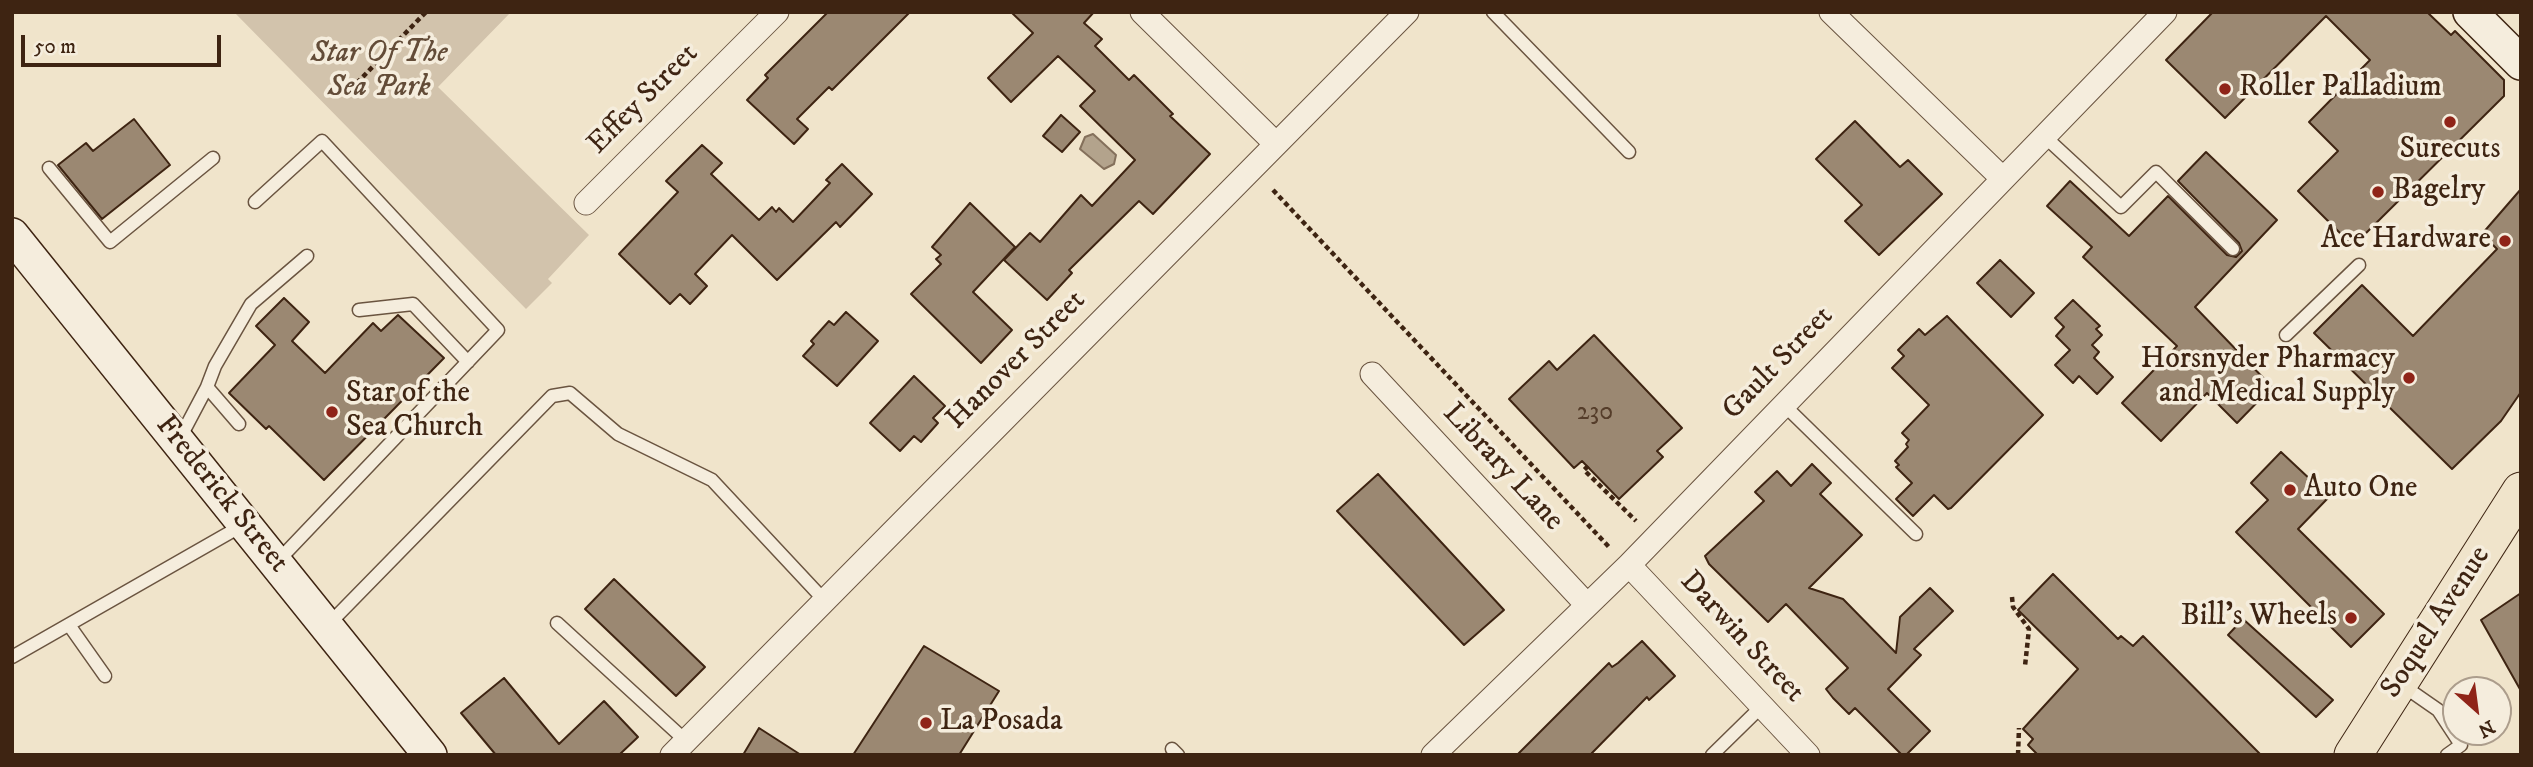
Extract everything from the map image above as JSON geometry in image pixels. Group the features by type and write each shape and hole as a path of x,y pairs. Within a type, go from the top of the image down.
{"main road":[{"path":"2470,12 2521,63"},
{"name":"Frederick Street","path":"12,235 430,755"},
{"name":"Soquel Avenue","path":"2353,755 2521,491"}],"street":[{"name":"Effey Street","path":"586,203 777,12"},
{"path":"1142,12 1276,144"},
{"name":"Hanover Street","path":"679,748 1407,12"},
{"path":"1831,12 2002,178"},
{"name":"Gault Street","path":"1433,755 1629,565 2165,12"},
{"name":"Library Lane","path":"1372,374 1587,604"},
{"name":"Darwin Street","path":"1629,565 1808,755"}],"lane":[{"path":"1493,12 1629,152"},
{"path":"2043,135 2121,207 2156,172 2233,249"},
{"path":"255,202 322,141 498,330 276,563"},
{"path":"48,168 110,242 213,158"},
{"path":"178,441 207,387 215,366 251,304 307,256"},
{"path":"2286,335 2359,265"},
{"path":"359,310 413,304 468,362"},
{"path":"207,387 239,424"},
{"path":"326,626 552,396 570,393 618,433 712,480 825,601"},
{"path":"1783,404 1916,534"},
{"path":"12,657 245,524"},
{"path":"557,622 679,748"},
{"path":"69,625 105,676"},
{"path":"2399,683 2438,710 2456,736 2461,745 2447,755"},
{"path":"1712,755 1762,706"}],"path":[{"path":"351,89 426,12"},
{"path":"1273,190 1609,547"},
{"path":"1588,466 1584,470 1636,522"},
{"path":"2012,597 2013,607 2029,629 2025,666"},
{"path":"2018,755 2020,728"}],"green space":[{"name":"Star Of The Sea Park","path":"234,12 511,12 438,87 589,235 548,279 552,283 526,309"}],"shaded area":[{"path":"1093,134 1116,155 1114,164 1104,169 1080,149 1085,137"}],"building":[{"path":"828,12 910,12 832,90 829,87 797,119 808,129 794,144 747,100 768,78 765,75"},
{"path":"1011,12 1094,12 1084,23 1102,39 1095,46 1129,80 1134,75 1173,114 1170,116 1210,154 1153,214 1139,201 1069,270 1072,273 1047,300 1004,260 1030,233 1040,242 1081,195 1092,206 1135,160 1080,106 1095,91 1058,56 1011,102 988,78 1033,33"},
{"path":"2213,12 2427,12 2451,35 2455,31 2504,80 2504,96 2353,246 2298,191 2338,151 2309,122 2370,60 2326,16 2225,118 2166,60"},
{"path":"1061,115 1080,132 1062,152 1043,136"},
{"path":"134,119 170,165 102,219 58,165 86,143 93,151"},
{"path":"1855,121 1900,167 1908,160 1942,194 1879,255 1845,221 1862,205 1816,159"},
{"path":"702,145 722,163 711,174 759,220 772,207 776,212 779,208 793,222 830,183 826,180 842,164 872,194 840,227 836,222 777,280 732,235 695,274 707,286 690,304 680,294 670,304 619,254 678,192 666,181"},
{"path":"2206,152 2277,220 2195,307 2272,387 2237,423 2207,393 2161,441 2122,403 2177,346 2083,257 2092,247 2047,206 2070,181 2129,236 2168,196 2227,255 2236,257 2242,251 2239,243 2178,181"},
{"path":"2521,189 2521,392 2501,421 2452,469 2314,333 2362,285 2413,336 2497,249 2482,234"},
{"path":"970,203 1015,247 973,292 1012,330 981,363 911,294 941,264 936,259 941,255 932,247"},
{"path":"2000,260 2034,293 2011,317 1977,283"},
{"path":"284,298 309,322 292,341 325,373 373,323 381,331 398,315 444,358 324,480 269,426 266,429 229,393 275,345 256,326"},
{"path":"2073,300 2100,326 2096,329 2102,335 2092,345 2099,352 2094,358 2113,377 2097,394 2079,376 2073,383 2055,365 2070,350 2056,336 2064,327 2055,318"},
{"path":"846,312 878,341 837,386 803,356 814,344 811,341 829,321 834,325"},
{"path":"1947,316 2043,415 1951,508 1948,509 1934,495 1913,516 1896,499 1912,483 1896,467 1899,465 1895,461 1908,447 1906,444 1909,440 1902,433 1929,405 1892,368 1904,356 1898,350 1919,329 1925,335"},
{"path":"1594,335 1682,428 1657,451 1663,457 1619,499 1582,461 1574,468 1509,399 1549,361 1557,370"},
{"path":"914,376 945,406 933,418 938,423 921,442 914,436 900,451 870,423"},
{"path":"2281,452 2329,497 2298,529 2384,614 2351,647 2236,532 2268,500 2251,483"},
{"path":"1812,464 1831,483 1820,494 1862,535 1809,588 1843,599 1896,653 1900,617 1930,588 1953,611 1914,649 1921,655 1888,689 1930,731 1906,755 1902,755 1855,708 1849,714 1833,698 1826,689 1848,668 1786,604 1768,622 1709,564 1705,556 1764,501 1755,492 1777,471 1791,486"},
{"path":"1378,474 1504,610 1464,645 1337,511"},
{"path":"2053,574 2118,639 2121,636 2133,646 2143,636 2261,755 2038,755 2028,745 2033,739 2023,729 2078,669 2018,610"},
{"path":"614,579 705,667 676,696 585,609"},
{"path":"2521,593 2521,691 2481,620"},
{"path":"2243,619 2333,700 2316,717 2228,635"},
{"path":"1642,641 1675,676 1649,700 1647,697 1590,755 1517,755 1609,663 1612,667 1618,663"},
{"name":"La Posada","path":"924,646 999,691 959,755 853,755"},
{"path":"504,678 559,744 604,701 638,737 619,755 496,755 461,713"},
{"path":"759,728 801,755 743,755"}],"place":[{"name":"Roller Palladium","path":"2225,89"},
{"name":"Surecuts","path":"2450,122"},
{"name":"Bagelry","path":"2378,192"},
{"name":"Ace Hardware","path":"2505,241"},
{"name":"Horsnyder Pharmacy and Medical Supply","path":"2409,378"},
{"name":"Star of the Sea Church","path":"332,412"},
{"name":"Auto One","path":"2290,490"},
{"name":"Bill's Wheels","path":"2351,618"},
{"name":"La Posada","path":"926,723"}]}
